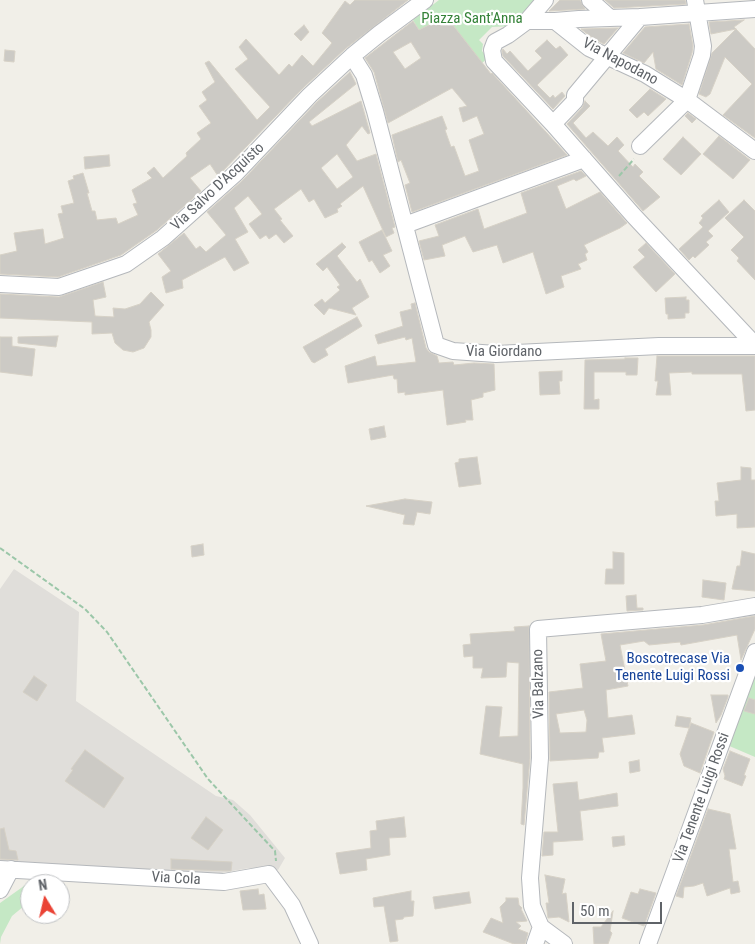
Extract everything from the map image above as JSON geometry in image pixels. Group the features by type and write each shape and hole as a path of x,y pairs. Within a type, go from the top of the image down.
{"street":[{"name":"Via Salvo D'Acquisto","path":"0,284 59,287 126,264 163,238 236,173 310,95 352,56 425,0"},
{"path":"545,0 527,21 496,42 492,50 494,61 755,346"},
{"path":"590,0 610,18"},
{"path":"527,21 640,16 697,6 755,9"},
{"path":"640,146 687,100 702,55 703,46 697,6"},
{"path":"553,124 575,101 575,96 640,16"},
{"name":"Via Napodano","path":"555,21 589,48 645,74 687,100 755,151"},
{"name":"Via Giordano","path":"352,56 364,75 436,344 453,352 496,354 659,346 755,346"},
{"path":"405,225 584,159"},
{"name":"Via Balzano","path":"541,927 532,906 530,878 540,758 538,629 702,615 755,606"},
{"name":"Via Tenente Luigi Rossi","path":"648,944 755,652"},
{"path":"0,890 5,869"},
{"name":"Via Cola","path":"5,869 224,882 269,874"},
{"path":"269,874 292,905 310,944"},
{"path":"534,944 541,927 564,944"}],"path":[{"path":"608,187 634,160 640,146"},
{"path":"0,548 85,609 107,632 208,780 275,851 276,861 269,874"}],"shaded area":[{"path":"14,569 79,612 76,701 216,796 233,800 250,815 285,858 278,870 249,868 221,873 110,871 0,864 0,589"}],"green space":[{"name":"Piazza Sant'Anna","path":"439,0 535,0 512,26 492,27 479,40 483,44 482,51 488,58 482,63 449,20 443,18 419,30 413,20"},
{"path":"755,669 755,757 727,745"},
{"path":"20,889 20,909 12,916 1,937 0,944 0,903"}],"building":[{"path":"355,0 408,0 345,49 303,88 218,176 210,164 190,178 201,191 157,230 121,255 58,277 0,274 0,255 17,251 14,233 43,229 45,244 64,238 58,214 63,213 61,206 74,203 68,181 74,179 73,176 83,173 92,211 95,211 97,220 116,218 118,224 138,215 133,204 137,203 132,190 152,178 147,173 154,167 163,178 187,156 186,153 201,139 197,133 211,123 199,106 207,100 202,92 215,82 205,63 209,61 257,120 270,107 235,69 248,59 239,47 246,39 279,75 289,64 292,67 302,55 313,66 332,43 322,33 345,1 350,5"},
{"path":"560,0 580,0 585,9 549,11"},
{"path":"605,0 685,0 686,4 614,8"},
{"path":"443,18 449,20 491,74 567,155 412,212 405,185 410,183 401,160 398,162 392,135 442,116 451,147 454,146 465,176 479,171 469,140 484,134 477,116 463,122 459,108 467,106 452,88 388,123 374,72 365,58 413,21 419,30","holes":["411,42 421,58 405,69 393,52"]},
{"path":"744,20 734,27 736,29 711,34 709,22"},
{"path":"689,24 693,46 682,85 656,69 653,52 644,63 623,53 645,27"},
{"path":"304,25 309,32 301,41 294,34"},
{"path":"618,28 604,44 581,29"},
{"path":"736,29 755,49 755,138 723,115 752,84 725,57 710,94 706,97 699,94 712,53"},
{"path":"547,40 556,49 560,46 568,55 537,85 550,98 553,95 555,98 562,92 565,96 553,109 503,56 502,51 503,49 507,54 510,51 528,71 542,58 535,51"},
{"path":"5,50 15,51 14,62 4,61"},
{"path":"350,72 356,84 309,122 312,126 361,101 370,133 368,134 362,126 346,145 357,161 376,154 395,227 392,228 394,233 386,237 363,186 340,204 342,206 337,209 338,212 325,218 314,199 309,202 301,189 274,209 293,236 284,243 276,234 269,239 266,235 260,239 249,224 262,214 248,196 234,208 248,232 235,239 249,263 234,271 225,257 182,280 183,288 166,293 162,277 171,271 158,254 184,233 196,249 200,246 206,252 226,235 207,212 243,180 317,102","holes":["337,154 353,177 337,189 321,168"]},
{"path":"650,89 666,99 648,116 644,112 637,118 629,110"},
{"path":"585,101 590,106 573,123 586,138 593,132 608,146 617,137 624,145 618,151 633,167 635,164 643,172 639,176 660,197 643,211 567,124 582,108"},
{"path":"688,113 696,119 692,123 685,116"},
{"path":"719,136 750,160 733,179 703,154"},
{"path":"683,137 701,154 681,175 663,159"},
{"path":"109,155 110,166 85,169 84,157"},
{"path":"581,171 586,176 557,186 566,209 600,192 627,223 584,245 588,252 585,254 587,260 578,264 581,269 561,276 564,287 546,294 533,252 503,263 497,245 473,252 465,236 442,245 445,256 424,260 419,241 439,236 435,225 478,209 484,229 527,213 521,193"},
{"path":"719,200 729,212 708,231 713,236 706,242 709,245 695,258 693,256 689,260 679,249 703,227 699,223 703,218 701,216"},
{"path":"744,200 755,211 755,280 737,261 739,258 731,250 744,237 725,218"},
{"path":"382,230 392,251 383,255 390,266 380,273 372,260 369,262 359,242"},
{"path":"342,243 346,247 337,256 357,282 360,279 369,297 352,308 356,315 329,308 324,315 314,305 322,299 325,303 340,290 337,287 340,285 327,267 323,271 316,264"},
{"path":"646,243 675,274 656,292 633,267 645,257 638,250"},
{"path":"103,282 106,297 93,300 95,316 114,317 113,308 125,309 140,304 151,292 164,305 149,322 151,337 144,348 133,352 123,350 115,343 112,333 92,334 92,322 0,318 0,294 59,297"},
{"path":"686,297 686,300 689,300 689,313 685,313 685,318 668,319 665,298"},
{"path":"415,303 426,348 437,356 439,363 453,362 454,365 494,364 495,390 483,393 483,397 471,400 473,420 465,420 466,422 447,425 443,390 405,395 405,392 398,393 397,379 394,379 393,375 348,383 345,366 375,356 377,366 416,362 412,338 406,340 405,337 378,344 375,335 403,326 400,312 412,309 411,304"},
{"path":"357,317 362,326 325,349 328,355 314,363 312,362 303,347"},
{"path":"58,336 56,347 18,343 18,337"},
{"path":"0,337 12,337 12,346 35,349 32,376 0,372"},
{"path":"657,356 755,356 755,410 746,411 742,374 669,373 671,395 656,395 658,381 655,381"},
{"path":"638,358 637,375 626,375 626,372 594,372 594,400 599,399 599,409 584,409 585,360"},
{"path":"562,371 562,381 559,381 560,394 540,395 539,372"},
{"path":"384,426 386,437 371,440 369,429"},
{"path":"477,457 481,484 459,487 455,463 459,462 459,459"},
{"path":"741,467 751,468 751,480 755,480 755,527 737,528 737,514 716,516 715,501 719,501 717,483 741,480"},
{"path":"405,499 432,502 430,514 417,512 414,525 403,524 405,515 366,506"},
{"path":"203,544 204,555 192,557 191,546"},
{"path":"742,551 755,554 755,591 732,589 737,566 740,566"},
{"path":"613,552 624,553 624,584 605,584 606,569 613,569"},
{"path":"703,580 726,583 724,600 702,597"},
{"path":"636,595 637,608 643,608 643,610 627,611 626,596"},
{"path":"755,616 755,629 741,660 737,635 681,645 680,642 649,645 644,641 620,645 628,686 606,690 608,718 632,715 635,734 602,738 604,752 599,752 598,758 550,761 549,692 583,688 580,664 606,661 601,634 703,625","holes":["584,710 587,720 586,732 560,733 556,714"]},
{"path":"529,626 530,758 524,825 521,824 523,764 480,754 486,706 502,707 499,737 518,736 519,663 507,662 506,677 481,678 483,668 473,668 473,656 464,657 463,645 471,644 470,634 515,631 514,627"},
{"path":"34,676 47,685 37,701 23,692"},
{"path":"711,695 728,695 716,723"},
{"path":"749,698 755,700 755,714 744,711"},
{"path":"677,716 691,718 689,728 675,726"},
{"path":"691,723 714,732 700,773 684,766 680,754"},
{"path":"85,750 124,778 104,808 65,781"},
{"path":"730,751 750,759 742,786 724,779 723,769"},
{"path":"639,760 640,771 630,773 629,762"},
{"path":"577,782 579,800 617,793 618,806 580,811 583,840 553,842 553,855 542,856 544,832 558,832 553,784"},
{"path":"708,809 730,814 736,849 729,849 733,882 738,881 740,892 731,894 730,888 707,896 703,883 684,887 683,898 676,896"},
{"path":"206,817 223,830 208,850 191,838"},
{"path":"404,817 406,837 389,838 390,855 366,859 367,870 340,874 336,853 371,848 370,831 377,830 376,821"},
{"path":"4,828 9,850 16,851 18,860 0,859 0,829"},
{"path":"624,836 625,845 613,847 612,837"},
{"path":"171,859 232,862 231,871 171,869"},
{"path":"545,875 565,879 562,894 566,893 569,922 559,917 548,918 546,903 549,903"},
{"path":"258,889 259,895 264,894 266,909 243,910 240,891"},
{"path":"640,889 656,893 644,926 622,918 631,892 638,894"},
{"path":"411,891 411,901 414,901 413,916 395,920 398,941 390,942 384,906 374,907 373,898"},
{"path":"469,892 471,903 435,909 433,897"},
{"path":"506,898 518,898 519,905 527,921 516,922 521,926 518,929 528,933 525,944 514,944 483,932 491,918 503,923 500,907 506,901"},
{"path":"613,911 610,931 612,933 608,944 594,944 593,927 601,927"}],"place":[{"name":"Boscotrecase Via Tenente Luigi Rossi","path":"740,668"}]}
